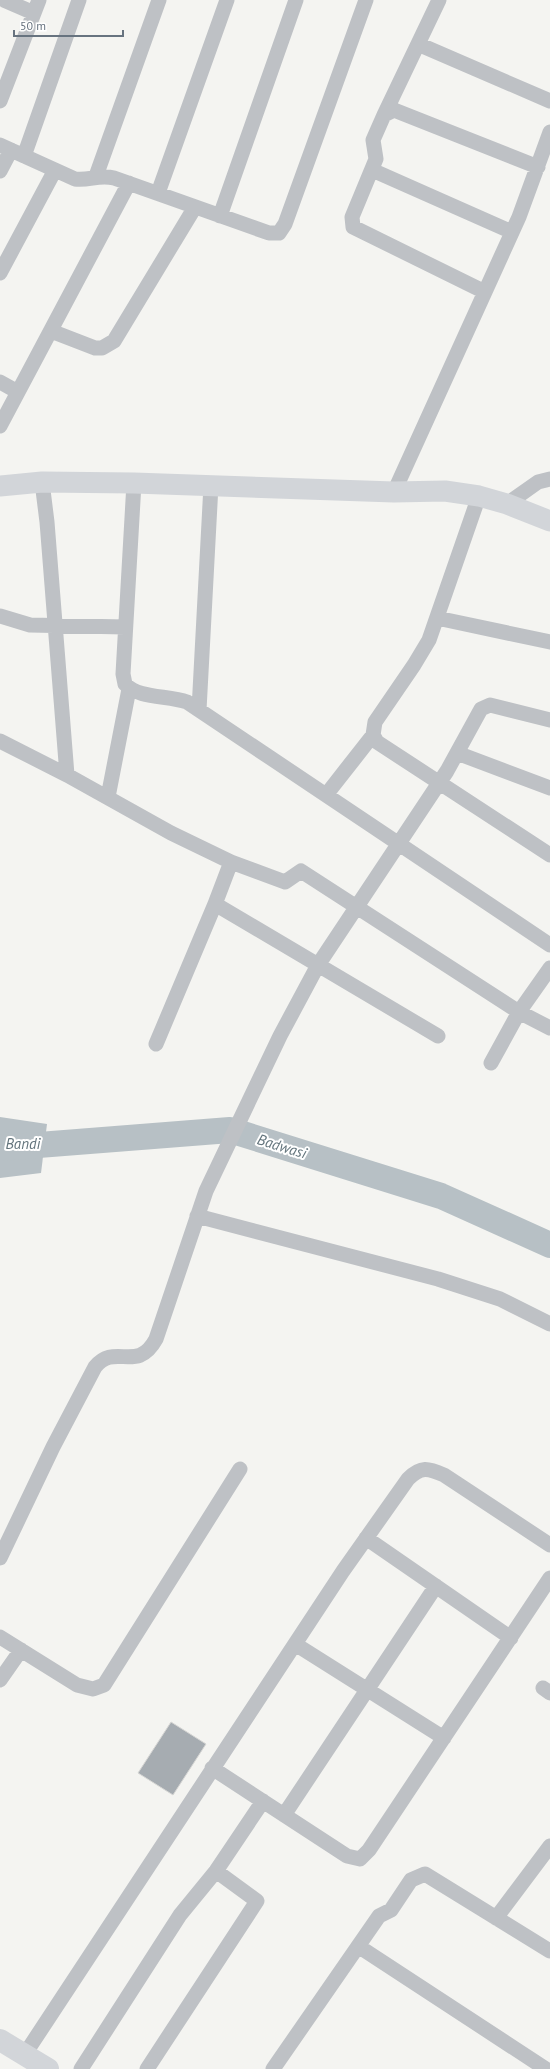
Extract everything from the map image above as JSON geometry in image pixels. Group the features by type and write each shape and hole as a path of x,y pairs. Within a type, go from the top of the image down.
{"main road":[{"path":"0,2040 22,2062"},
{"path":"0,2057 48,2069"}],"street":[{"path":"0,102 5,71 36,6 4,0"},
{"path":"0,171 12,151 79,0"},
{"path":"96,176 159,0"},
{"path":"158,193 227,0"},
{"path":"220,216 296,0"},
{"path":"12,151 81,180 96,176 107,176 269,234 278,233 282,230 366,0"},
{"path":"439,0 384,115 374,140 377,156 352,216 353,227 485,292"},
{"path":"418,44 550,102"},
{"path":"384,115 394,110 538,167"},
{"path":"394,492 512,232 538,167 550,132"},
{"path":"0,273 55,170"},
{"path":"372,170 512,232"},
{"path":"0,426 129,183"},
{"path":"51,331 90,348 102,348 114,342 195,207"},
{"path":"0,382 18,392"},
{"path":"507,504 538,482 550,479"},
{"path":"0,486 42,482 134,483 394,492 445,491 480,496 507,504 550,521"},
{"path":"42,482 56,626 67,775"},
{"path":"134,483 122,680 129,689 176,698 198,710 550,945"},
{"path":"198,710 211,485"},
{"path":"326,795 373,735 375,722 423,652 437,618 480,496"},
{"path":"0,616 24,624 125,627"},
{"path":"437,618 550,642"},
{"path":"108,797 129,689"},
{"path":"0,1558 53,1447 95,1367 105,1358 110,1356 134,1358 145,1354 152,1348 206,1191 266,1066 318,965 440,782 478,714 485,706 490,705 550,720"},
{"path":"373,735 377,742 550,855"},
{"path":"0,741 108,797 152,823 230,862 285,882 301,871 519,1012 550,1028"},
{"path":"457,753 550,788"},
{"path":"156,1044 215,904 230,862"},
{"path":"215,904 438,1036"},
{"path":"491,1063 519,1012 550,968"},
{"path":"197,1216 438,1279 500,1299 550,1324"},
{"path":"0,1637 77,1685 93,1690 104,1685 240,1469"},
{"path":"22,2062 212,1768 366,1538 408,1479 416,1472 423,1469 433,1470 444,1475 550,1545"},
{"path":"366,1538 511,1638"},
{"path":"212,1768 347,1856 360,1859 369,1850 549,1583"},
{"path":"284,1815 436,1586"},
{"path":"295,1644 444,1738"},
{"path":"0,1680 21,1650"},
{"path":"81,2069 180,1915 216,1871 263,1801"},
{"path":"496,1918 550,1846"},
{"path":"147,2069 257,1901 216,1871"},
{"path":"273,2069 379,1916 391,1910 411,1880 425,1874 550,1951"},
{"path":"358,1946 546,2069"}],"water":[{"name":"Bandi","path":"0,1117 47,1124 41,1173 0,1178"}],"building":[{"path":"171,1722 206,1744 173,1795 138,1773"}],"waterway":[{"name":"Badwasi","path":"0,1148 230,1130 441,1196 550,1245"}]}
